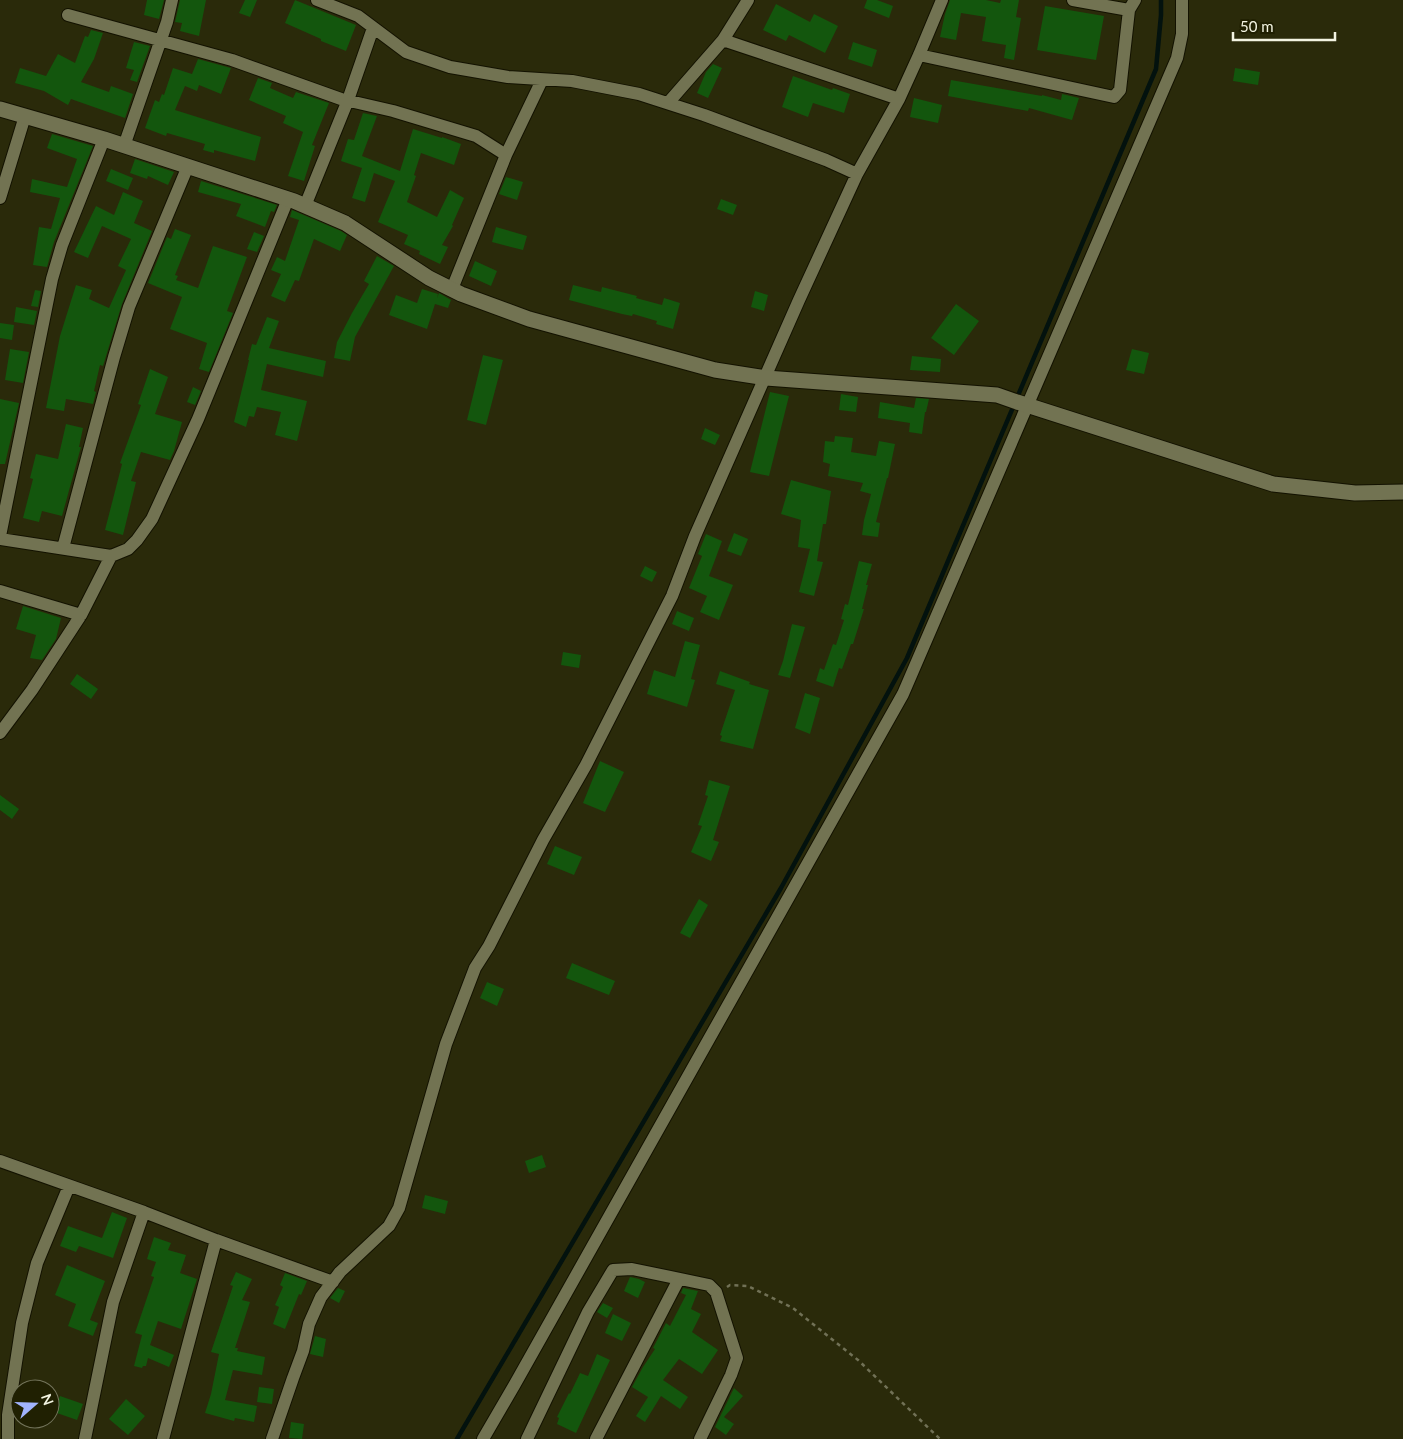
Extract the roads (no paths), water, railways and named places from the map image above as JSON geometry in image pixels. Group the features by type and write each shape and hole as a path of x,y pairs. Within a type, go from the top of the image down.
{"street":[{"path":"124,146 167,22 172,0"},
{"path":"317,0 358,16 406,52 450,67 508,77 572,81 639,94 781,143 857,174"},
{"path":"668,103 722,40 748,0"},
{"path":"272,1439 303,1351 309,1324 321,1297 340,1272 389,1226 399,1208 446,1044 475,968 489,946 543,840 586,765 668,604 695,536 799,300 857,174 899,99 942,0"},
{"path":"919,55 1114,97 1120,90 1132,5 1073,0"},
{"path":"483,1439 903,694 1022,404 1178,58 1182,34 1182,0"},
{"path":"68,15 232,60 348,100 393,111 476,136 506,155"},
{"path":"306,206 348,100 373,28"},
{"path":"722,40 899,99"},
{"path":"452,289 506,155 542,80"},
{"path":"0,109 104,139 306,206 345,223 428,278 529,319 716,370 766,378 997,395 1273,484 1355,493 1403,492"},
{"path":"0,198 25,116"},
{"path":"104,139 62,245 52,280 0,537 111,556 128,549 137,540 152,519 198,419 288,199"},
{"path":"63,548 111,366 129,307 188,166"},
{"path":"0,732 32,690 81,615 111,556"},
{"path":"0,591 81,615"},
{"path":"0,1162 144,1212 333,1282"},
{"path":"8,1439 8,1415 22,1323 37,1263 69,1186"},
{"path":"85,1439 113,1302 144,1212"},
{"path":"163,1439 216,1240"},
{"path":"528,1439 588,1312 613,1270 632,1269 708,1285 716,1292 737,1358 731,1375 700,1439"},
{"path":"596,1439 679,1279"}],"waterway":[{"path":"457,1439 781,888 907,658 1156,69 1161,0"}]}
